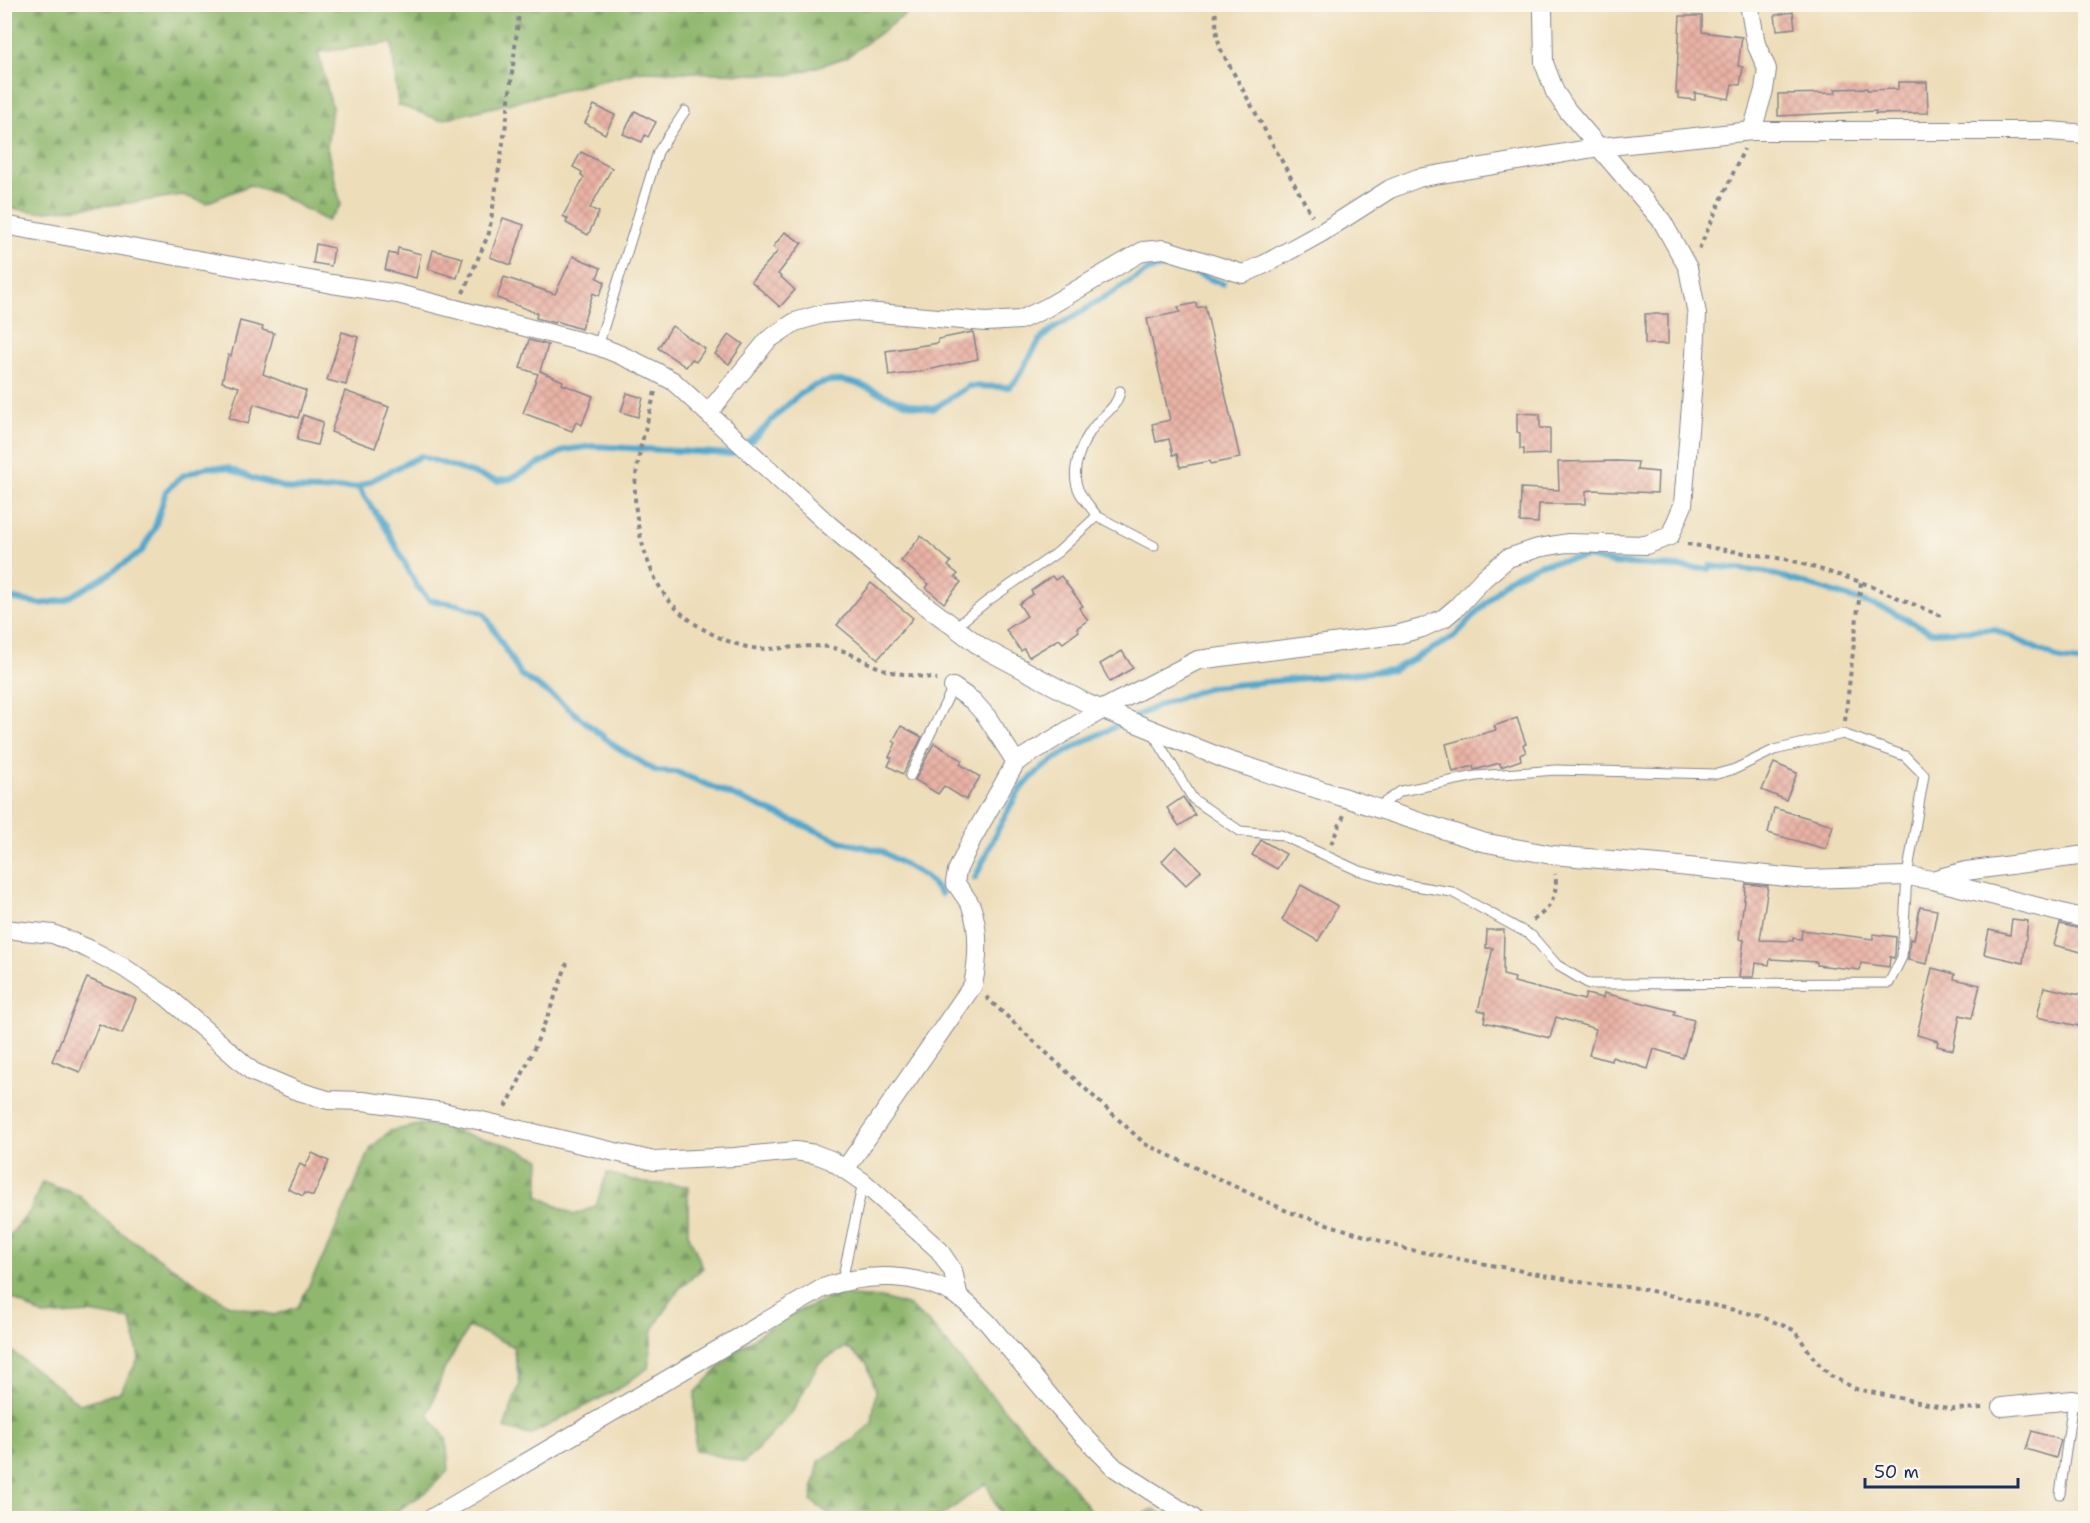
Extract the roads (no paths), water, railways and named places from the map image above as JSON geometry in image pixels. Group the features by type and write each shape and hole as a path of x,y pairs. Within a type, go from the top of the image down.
{"street":[{"path":"846,1168 973,986 978,960 977,939 970,906 955,882 957,871 972,839 1016,762 1103,709 1198,660 1396,635 1422,628 1444,618 1457,608 1484,578 1508,558 1538,548 1567,543 1646,545 1670,536 1683,505 1695,355 1697,314 1688,268 1662,221 1567,110 1555,92 1544,63 1541,4"},
{"path":"1749,4 1756,44 1767,69 1764,90 1752,130"},
{"path":"708,413 768,340 795,322 822,314 854,311 986,321 1020,320 1046,308 1143,250 1164,249 1243,274 1321,233 1390,189 1418,178 1600,147 1752,130 2038,131 2085,134"},
{"path":"4,225 398,294 598,346 625,356 673,381 829,525 908,592 981,647 1086,703 1227,760 1482,842 1552,855 1806,879 1907,876 1932,880 2085,919"},
{"path":"953,687 980,709 1016,762"},
{"path":"1932,880 1966,871 2085,855"},
{"path":"4,929 53,934 89,949 123,967 166,996 253,1072 295,1090 328,1100 363,1101 432,1111 654,1161 795,1151 815,1154 831,1160 846,1168 863,1182 939,1250 953,1271 959,1298"},
{"path":"432,1518 823,1288 842,1281 890,1276 921,1282 959,1298 987,1322 1077,1429 1115,1468 1193,1518"},
{"path":"2002,1407 2079,1401"}],"lane":[{"path":"598,346 658,152 685,111"},
{"path":"1120,391 1118,402 1096,424 1084,442 1076,467 1079,492 1097,516 1154,546"},
{"path":"954,628 986,602 1058,552 1097,516"},
{"path":"910,776 953,687"},
{"path":"1150,728 1193,798 1240,831 1281,835 1357,870 1399,882 1452,892 1532,936 1557,965 1589,984 1889,983 1902,957 1907,876 1924,775 1905,756 1843,734 1774,750 1735,770 1717,774 1556,770 1476,776 1401,791 1375,809"},
{"path":"842,1281 863,1182"},
{"path":"2060,1494 2079,1401"}],"waterway":[{"path":"4,597 41,604 65,600 109,574 142,551 155,527 166,491 182,476 207,467 228,468 254,479 290,489 320,490 358,487 421,456 497,481 510,479 565,450 593,446 731,454 758,434 797,396 827,381 855,383 890,398 933,409 969,386 1009,387 1015,382 1040,340 1050,331 1149,270 1167,266 1192,272 1223,284"},
{"path":"358,487 386,528 417,586 429,600 459,605 484,613 520,674 557,699 615,746 656,771 677,772 843,842 881,851 926,877 941,894"},
{"path":"1134,717 1164,703 1211,687 1393,670 1454,637 1508,579 1540,564 1587,557 1613,563 1709,569 1710,566 1765,572 1886,609 1932,632 1994,629 2061,660 2086,663"},
{"path":"975,878 1006,814 1026,783 1065,753 1123,723"}]}
